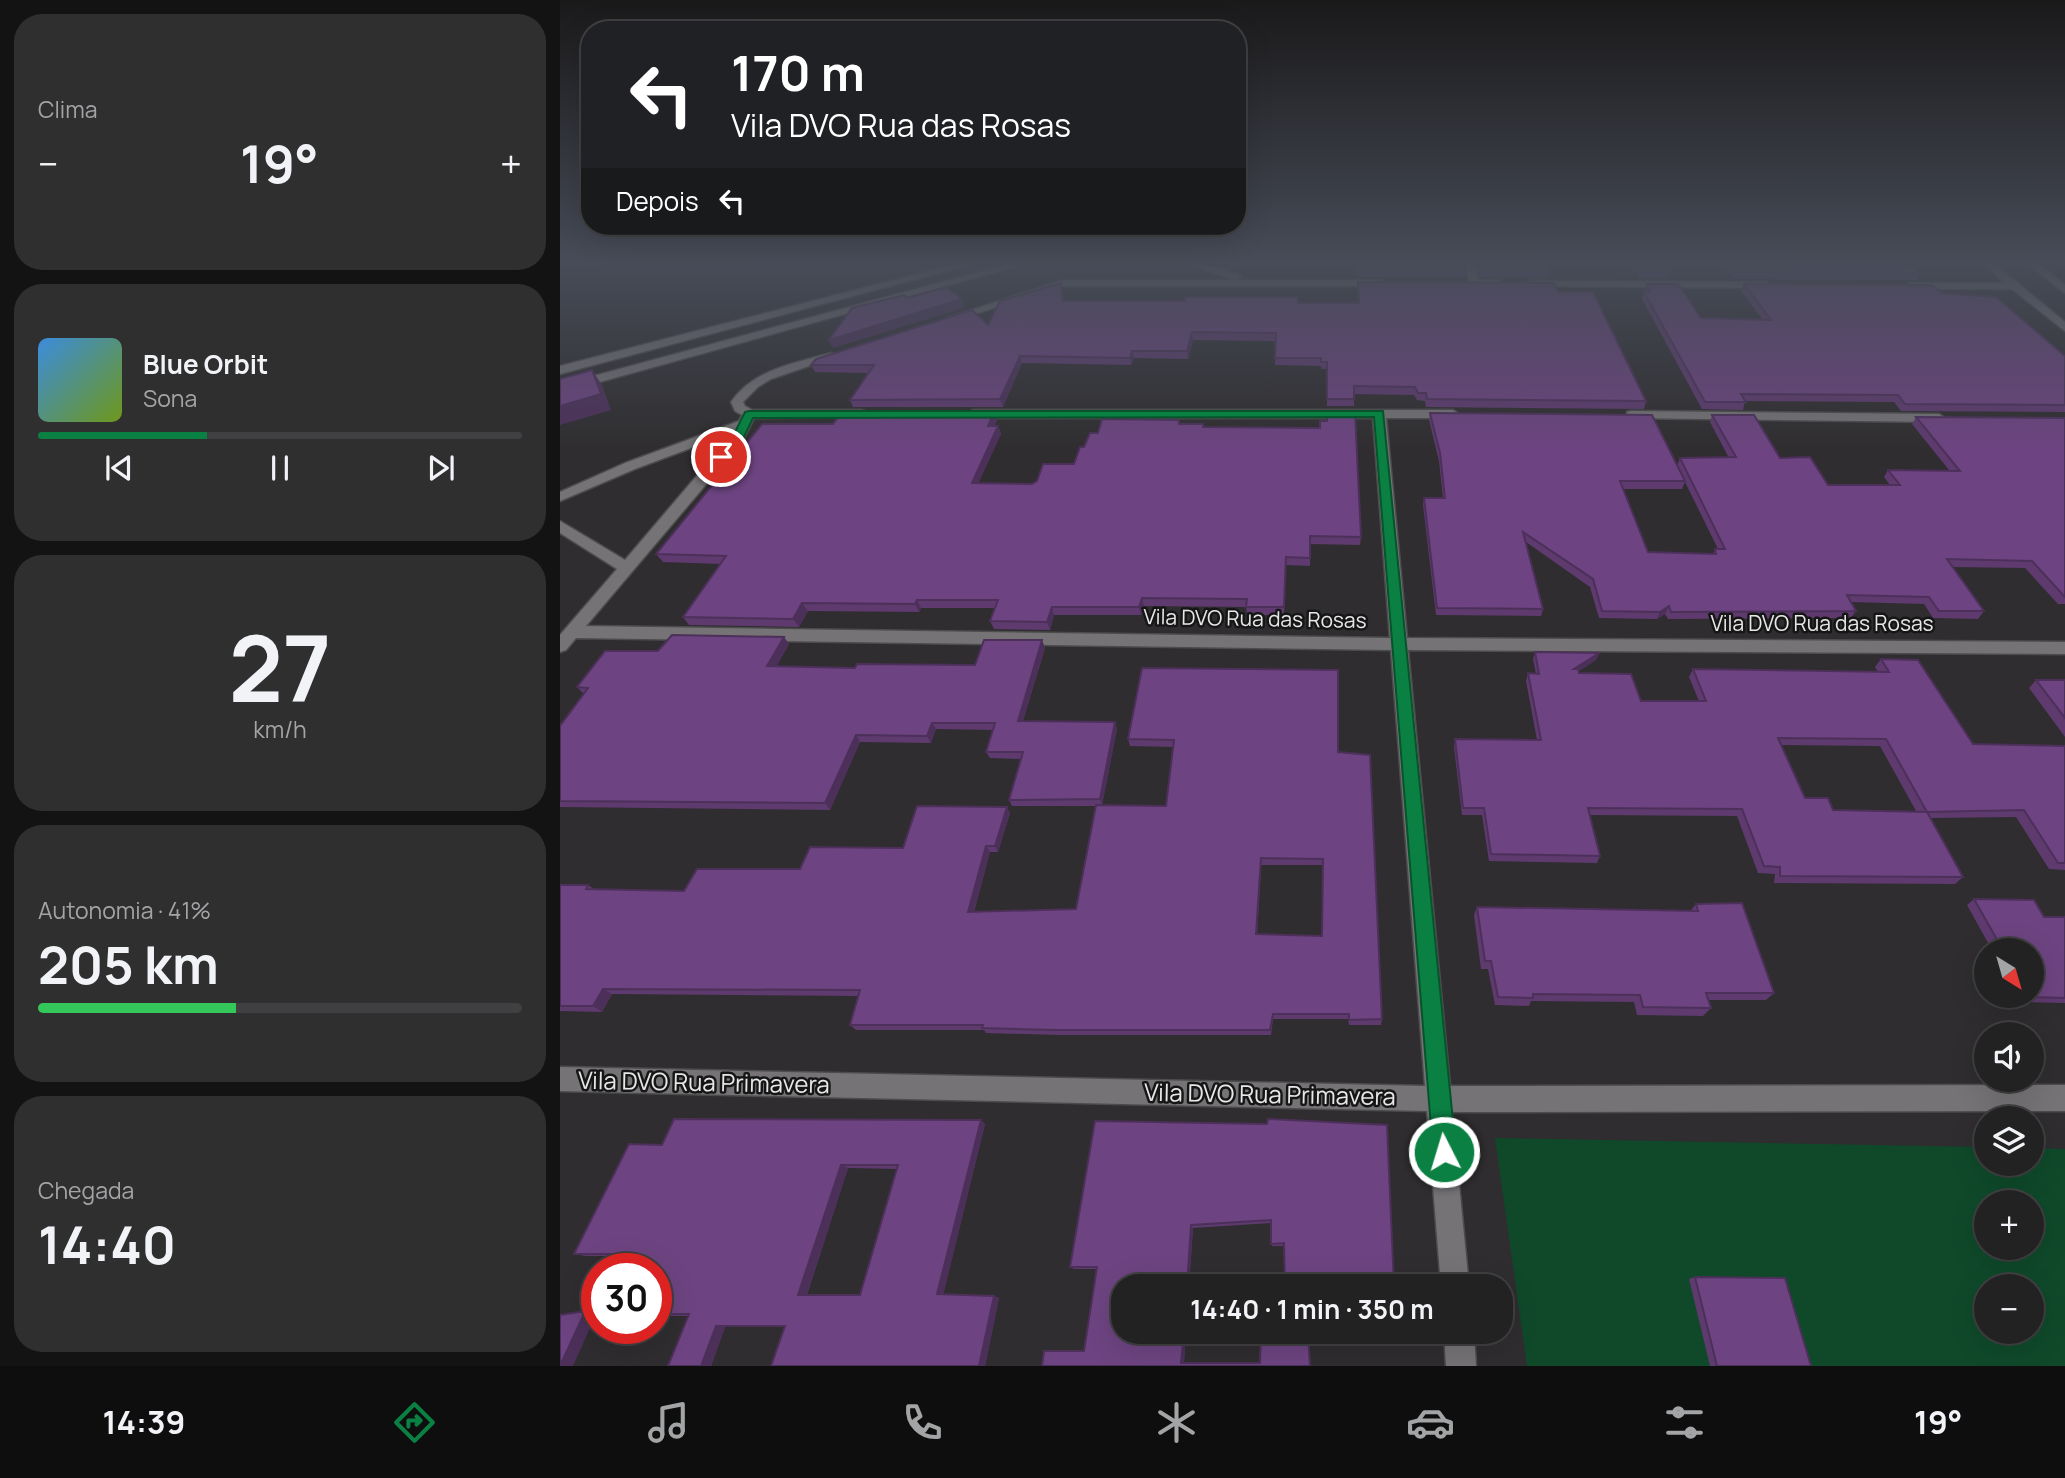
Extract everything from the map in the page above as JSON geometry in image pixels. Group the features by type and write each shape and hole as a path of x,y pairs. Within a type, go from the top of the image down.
{"street":[{"path":"560,370 734,325"},
{"path":"560,377 756,325"},
{"path":"560,388 795,325"},
{"path":"747,419 737,402 741,393 750,386 782,371 852,349"},
{"path":"560,497 747,419 872,414"},
{"path":"955,414 1463,414"},
{"path":"1379,414 1454,1274"},
{"path":"1617,415 1953,418"},
{"path":"566,639 737,439 747,419"},
{"path":"560,526 626,568"},
{"name":"Vila DVO Rua das Rosas","path":"566,639 2065,648"},
{"name":"Vila DVO Rua Primavera","path":"560,1079 1440,1099 2065,1098"},
{"path":"1460,1344 1461,1366"}],"green space":[{"path":"1495,1138 1974,1147 1974,1176 2044,1176 2044,1148 2065,1149 2065,1366 1527,1366"}],"building":[{"path":"840,325 878,325 829,340"},
{"path":"925,325 1609,325 1646,401 1427,399 1426,393 1418,393 1415,387 1354,386 1354,399 1327,399 1327,362 1321,362 1321,358 1275,358 1276,333 1192,332 1187,351 1132,351 1130,358 1020,356 1000,399 850,400 874,365 811,365 816,359"},
{"path":"1662,325 2028,325 2065,356 2065,405 1905,404 1898,395 1741,394 1746,402 1705,402"},
{"path":"592,370 601,394 560,406 560,379"},
{"path":"994,412 988,426 998,426 972,483 1032,484 1037,481 1043,464 1074,464 1080,447 1084,447 1090,433 1098,433 1102,419 1179,420 1179,424 1203,424 1203,427 1320,428 1320,421 1327,421 1327,412 1355,412 1361,537 1310,536 1310,558 1286,557 1284,607 1246,607 1247,599 1142,598 1139,607 1052,607 1047,622 990,621 998,600 917,600 915,604 802,603 793,619 683,617 726,556 656,554 762,424 833,424 841,413"},
{"path":"1430,413 1652,415 1685,481 1620,481 1648,552 1716,554 1715,549 1725,549 1680,458 1736,457 1712,415 1754,415 1780,458 1810,457 1828,485 1900,485 1888,470 1960,471 1916,417 2065,418 2065,597 2032,561 1947,559 1984,611 1939,611 1929,597 1847,595 1856,611 1671,612 1669,606 1660,612 1602,611 1593,579 1523,532 1543,609 1437,608 1424,498 1445,498 1440,453"},
{"path":"672,635 784,637 767,666 855,668 857,664 975,665 984,640 1042,640 1018,721 1115,722 1100,799 1009,800 1023,752 986,752 995,723 932,723 927,736 856,735 825,803 560,801 560,726 588,688 577,687 605,651 658,651"},
{"path":"1535,652 1599,653 1574,669 1578,669 1579,673 1631,674 1641,701 1706,701 1693,669 1889,672 1881,659 1918,660 1973,744 2065,746 2065,863 2058,863 2024,810 1927,812 1963,877 1780,876 1780,867 1764,866 1742,809 1588,808 1600,856 1491,854 1484,808 1463,808 1455,739 1541,740 1528,673 1539,674","holes":["1778,738 1886,739 1927,812 1833,810 1828,798 1805,798"]},
{"path":"1142,668 1338,670 1338,752 1370,755 1382,1019 1349,1020 1349,1014 1273,1014 1270,1030 1056,1030 982,1028 983,1025 850,1025 860,990 603,989 593,1006 560,1006 560,885 588,885 586,889 684,891 697,869 800,869 810,847 903,848 917,806 1007,807 995,846 986,846 968,912 1076,909 1096,805 1166,806 1174,740 1128,739","holes":["1261,858 1323,859 1322,936 1256,934"]},
{"path":"2036,680 2065,680 2065,718"},
{"path":"1974,899 2034,900 2044,917 2065,917 2065,998 2044,997 2044,938 1996,938"},
{"path":"1742,903 1774,993 1706,993 1711,1008 1643,1007 1640,995 1533,994 1533,998 1498,997 1491,961 1485,961 1477,907 1698,911 1696,904"},
{"path":"674,1119 981,1120 937,1294 994,1296 979,1366 771,1366 785,1326 716,1326 701,1366 668,1366 689,1314 672,1314 672,1253 574,1254 629,1144 662,1145","holes":["841,1165 898,1165 860,1295 798,1295"]},
{"path":"1268,1119 1387,1125 1393,1274 1285,1274 1284,1243 1271,1244 1271,1220 1191,1225 1188,1274 1111,1274 1111,1344 1183,1344 1181,1363 1260,1363 1261,1344 1309,1344 1310,1366 1042,1366 1044,1351 1084,1351 1097,1267 1070,1267 1095,1121 1267,1124"},
{"path":"1695,1277 1785,1278 1811,1366 1717,1366"},
{"path":"581,1312 581,1320 560,1366 560,1315"}],"route":[{"path":"721,457 737,439 749,414 1379,414 1444,1152"}]}
